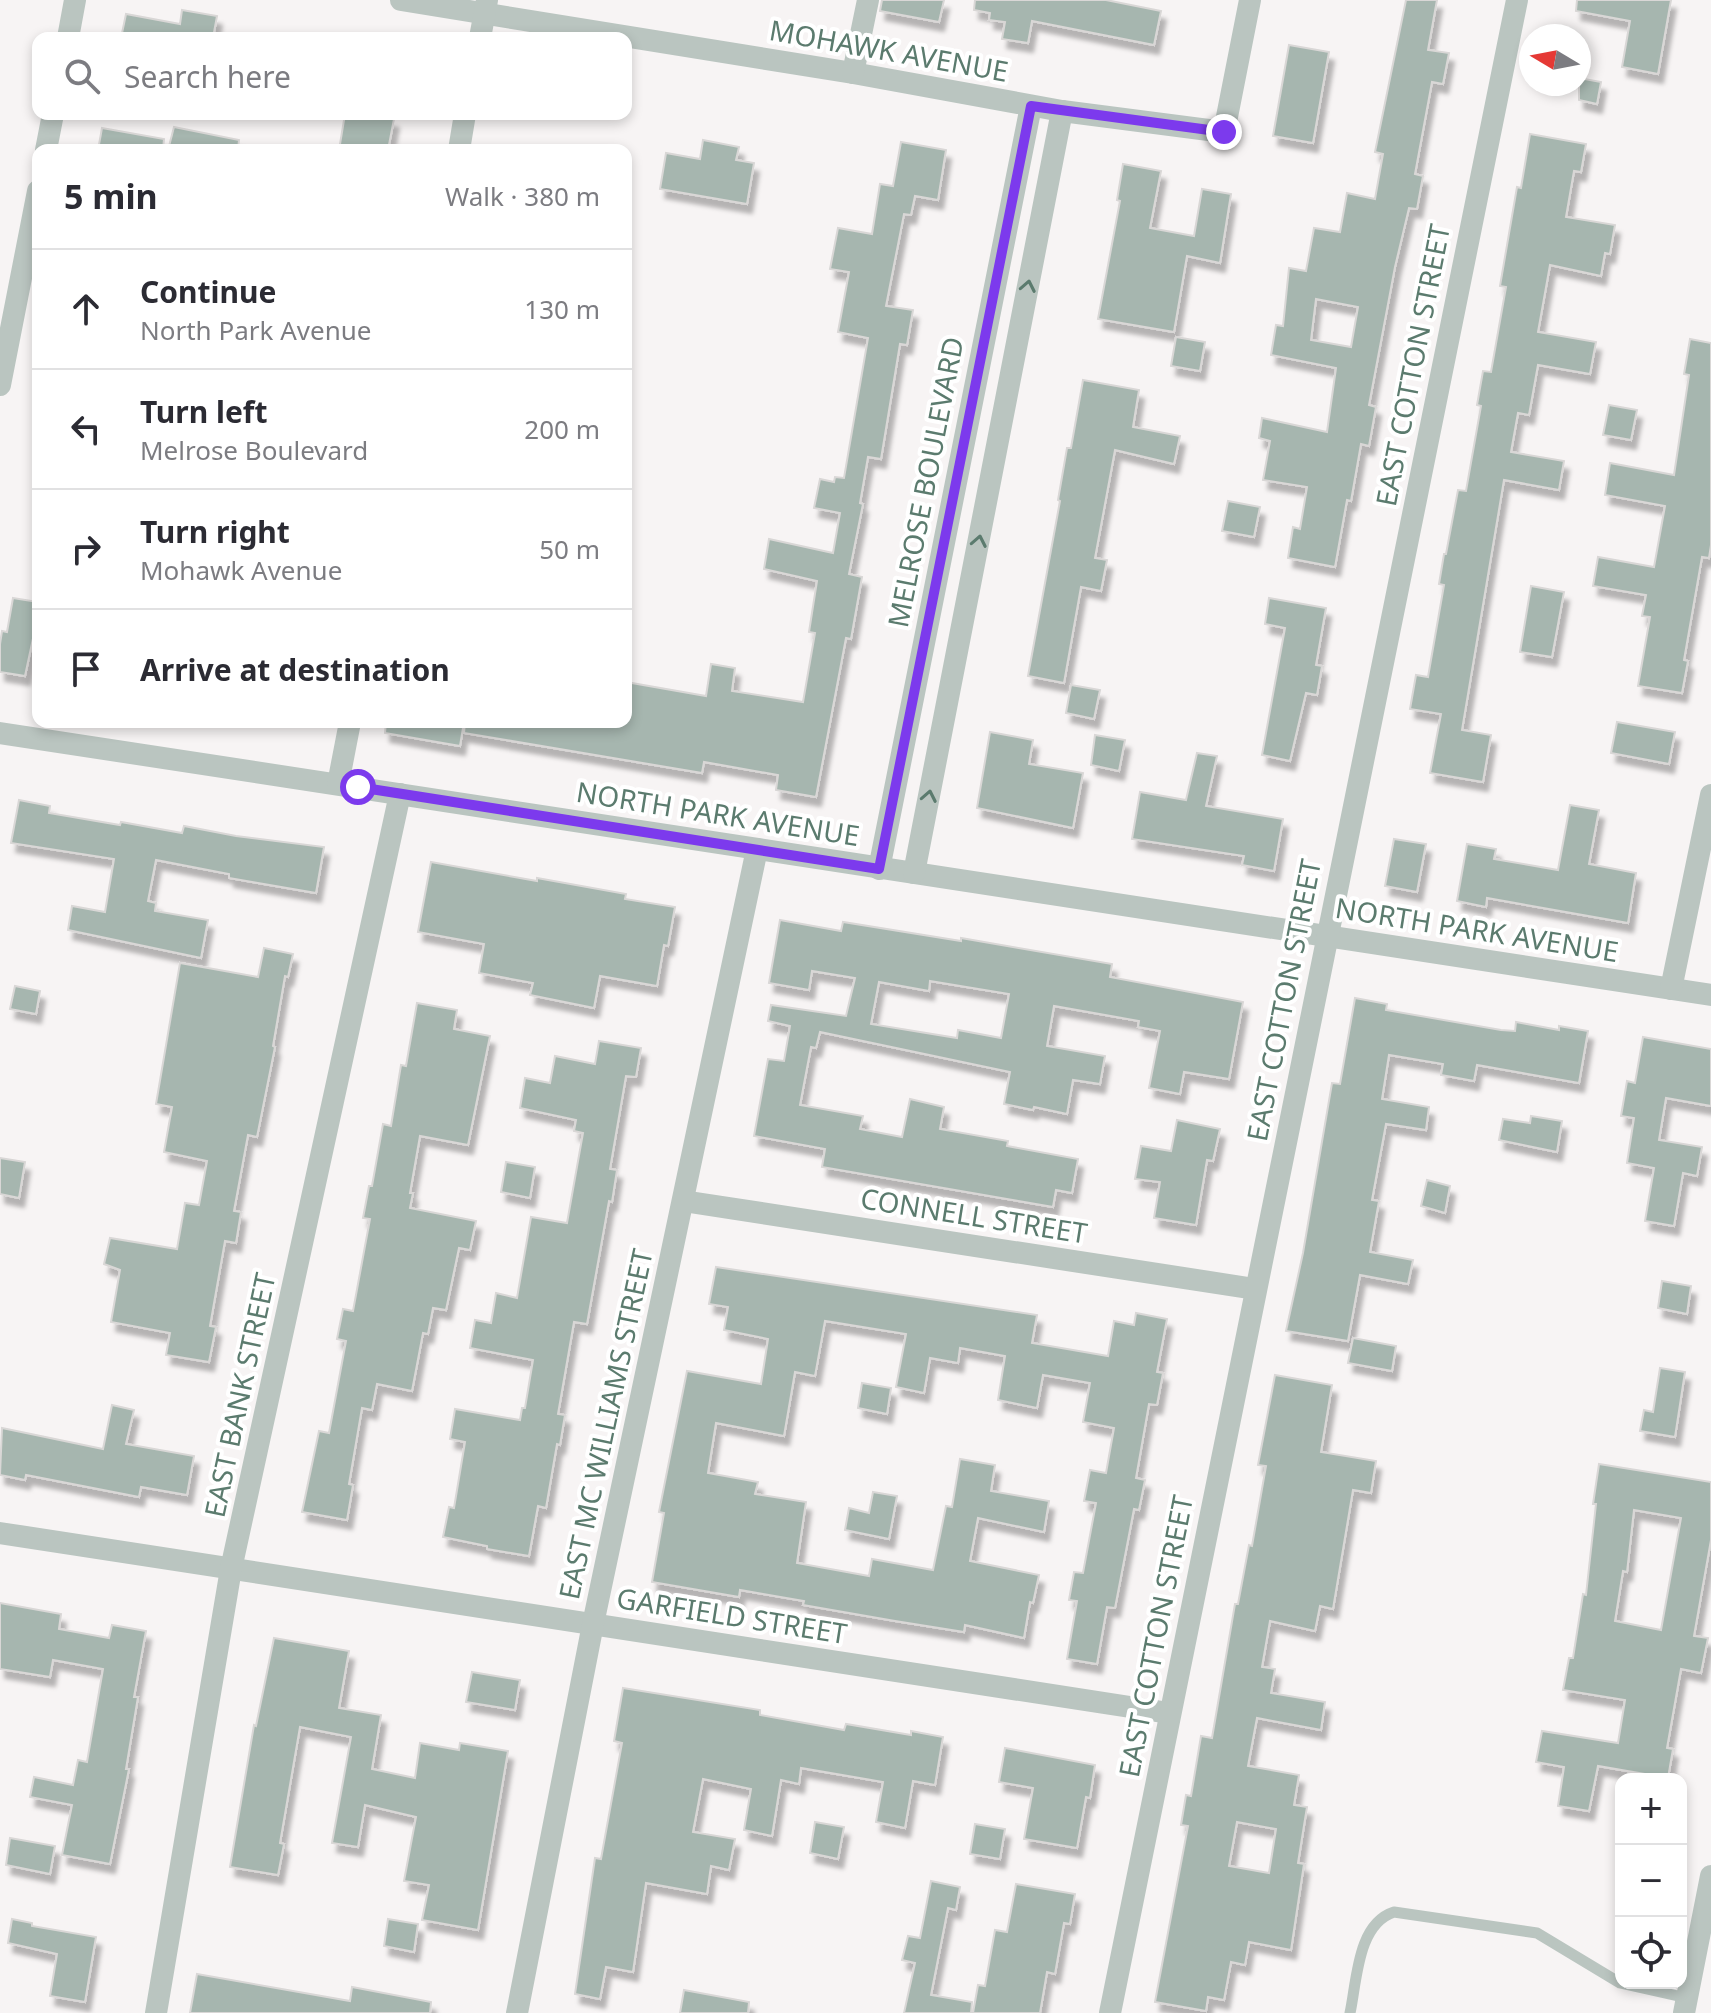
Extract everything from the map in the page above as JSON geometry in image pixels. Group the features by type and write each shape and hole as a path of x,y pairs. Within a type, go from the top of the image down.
{"street":[{"path":"69,32 75,0"},
{"name":"MOHAWK AVENUE","path":"401,0 486,6 628,32"},
{"path":"853,73 868,0"},
{"name":"MOHAWK AVENUE","path":"632,33 1031,106 1224,132 1250,0"},
{"name":"EAST COTTON STREET","path":"1110,2013 1517,0"},
{"path":"481,32 486,6"},
{"name":"MELROSE BOULEVARD","path":"879,869 1031,106"},
{"path":"914,873 1062,111"},
{"path":"47,144 52,120"},
{"path":"460,144 464,120"},
{"path":"0,385 32,222"},
{"path":"338,784 349,728"},
{"name":"NORTH PARK AVENUE","path":"0,733 1711,995"},
{"name":"EAST BANK STREET","path":"156,2013 231,1569 400,794"},
{"path":"1671,989 1711,795"},
{"name":"EAST MC WILLIAMS STREET","path":"517,2013 593,1624 757,849"},
{"name":"CONNELL STREET","path":"683,1201 1255,1289"},
{"name":"GARFIELD STREET","path":"0,1533 1169,1713"},
{"path":"1685,2005 1711,1876"}],"lane":[{"path":"1350,2013 1363,1951 1371,1929 1385,1915 1394,1912 1537,1933 1620,1983 1685,2005"}],"building":[{"path":"882,0 944,0 939,22 880,11"},
{"path":"975,0 1106,0 1161,11 1154,45 1032,21 1028,43 1002,39 1005,22 989,20 990,13 974,10"},
{"path":"1406,0 1437,0 1428,50 1449,53 1443,84 1432,82 1415,174 1423,176 1417,209 1409,208 1395,267 1369,405 1376,407 1369,446 1361,444 1335,567 1288,558 1293,527 1300,529 1307,487 1263,480 1270,441 1259,438 1262,418 1327,432 1336,368 1271,355 1276,325 1283,326 1289,268 1306,271 1314,228 1340,232 1347,193 1375,199 1383,154 1375,152","holes":["1316,299 1358,307 1351,347 1311,340"]},
{"path":"1577,0 1671,0 1658,74 1622,67 1630,21 1576,11"},
{"path":"182,10 217,16 214,32 122,32 126,14 180,24"},
{"path":"1289,45 1329,52 1313,143 1273,136"},
{"path":"1591,80 1601,82 1597,104 1579,100 1579,96 1591,96"},
{"path":"344,120 394,120 389,144 340,144"},
{"path":"174,127 239,140 239,144 170,144"},
{"path":"102,128 164,139 164,144 99,144"},
{"path":"1530,134 1586,144 1581,172 1574,171 1566,217 1615,225 1610,254 1605,253 1601,276 1550,265 1538,332 1596,342 1590,374 1538,365 1529,415 1518,413 1511,452 1564,461 1559,490 1504,480 1462,730 1491,735 1483,782 1430,773 1441,714 1410,709 1416,675 1428,677 1444,585 1439,584 1444,554 1458,490 1466,491 1481,406 1477,405 1483,371 1491,372 1506,287 1500,286 1517,187 1521,188"},
{"path":"703,140 739,147 736,160 754,163 747,204 660,189 666,153 700,159"},
{"path":"901,142 946,150 938,200 915,196 911,215 904,214 886,306 913,310 907,345 900,344 881,459 868,457 860,503 863,504 849,574 862,577 851,639 846,638 816,797 776,790 778,775 704,762 702,773 464,733 464,728 632,728 632,683 706,696 711,664 735,668 732,691 803,702 815,633 809,632 817,581 764,569 769,539 833,553 840,513 814,508 820,479 834,482 835,477 844,478 868,338 838,332 849,272 830,269 838,228 872,234 880,184 893,186"},
{"path":"1123,164 1161,171 1150,228 1194,236 1202,189 1231,194 1220,263 1187,256 1174,332 1098,319 1120,201 1117,200"},
{"path":"1176,337 1205,342 1200,371 1171,366"},
{"path":"1690,339 1711,343 1711,545 1709,558 1702,557 1684,660 1688,661 1682,693 1638,686 1650,617 1642,616 1646,595 1593,586 1598,557 1654,567 1665,506 1605,495 1610,463 1674,475 1689,375 1684,374"},
{"path":"1083,380 1139,390 1133,427 1180,436 1174,464 1115,450 1095,558 1107,560 1101,591 1081,587 1064,683 1028,676 1067,448 1071,448"},
{"path":"1609,405 1637,410 1631,440 1603,435"},
{"path":"1228,501 1260,507 1254,537 1222,531"},
{"path":"1531,586 1564,592 1552,657 1520,652"},
{"path":"13,598 32,601 32,643 25,676 0,672 2,631 7,632"},
{"path":"1269,598 1326,608 1316,665 1322,666 1317,695 1306,693 1290,761 1262,755 1285,628 1265,624"},
{"path":"1071,685 1100,690 1094,719 1066,713"},
{"path":"1617,722 1675,732 1669,764 1611,753"},
{"path":"385,728 463,728 460,746 385,733"},
{"path":"990,732 1033,740 1029,764 1083,773 1073,828 977,808"},
{"path":"1095,735 1125,740 1119,771 1091,765"},
{"path":"1197,753 1217,756 1206,806 1283,819 1274,871 1242,865 1244,856 1132,839 1140,792 1186,800"},
{"path":"19,800 50,806 49,813 120,825 121,822 182,833 184,826 324,847 316,893 229,878 229,874 156,860 148,901 156,903 155,911 208,920 201,958 68,930 72,906 105,912 114,859 11,843"},
{"path":"1570,805 1599,810 1589,864 1636,873 1628,923 1487,898 1486,907 1457,901 1467,844 1496,849 1494,859 1558,870"},
{"path":"1394,839 1426,844 1417,892 1385,886"},
{"path":"431,862 626,894 625,899 675,907 657,986 600,976 594,1008 530,995 533,983 479,973 484,944 418,932"},
{"path":"780,920 841,931 843,922 1112,964 1110,977 1243,1002 1229,1079 1184,1072 1180,1094 1149,1088 1160,1031 1138,1027 1139,1021 1054,1006 1047,1046 1105,1056 1100,1084 1073,1080 1067,1114 1004,1104 1010,1072 820,1032 816,1048 811,1047 800,1105 863,1116 860,1129 902,1137 910,1099 944,1107 940,1129 1008,1141 1007,1146 1078,1159 1072,1193 1056,1190 1053,1207 822,1167 825,1149 754,1136 768,1059 784,1061 790,1026 768,1021 771,1005 846,1016 855,978 812,971 809,990 769,983","holes":["930,981 1009,994 1001,1038 958,1030 957,1038 871,1024 879,982 929,991"]},
{"path":"264,948 293,954 288,977 285,976 257,1137 248,1135 234,1211 241,1212 236,1243 225,1241 210,1326 216,1327 209,1362 166,1355 170,1333 111,1322 120,1270 104,1264 110,1238 177,1249 185,1203 199,1205 207,1161 164,1152 172,1107 156,1104 180,963 258,977"},
{"path":"15,986 40,991 36,1014 10,1009"},
{"path":"1355,998 1387,1004 1386,1010 1501,1030 1515,1031 1516,1022 1559,1030 1559,1026 1588,1031 1579,1083 1477,1065 1474,1081 1441,1075 1443,1064 1389,1055 1382,1099 1429,1107 1426,1130 1386,1124 1372,1200 1379,1201 1370,1252 1413,1260 1408,1284 1360,1275 1348,1341 1286,1331 1303,1253 1332,1083 1340,1084"},
{"path":"417,1003 457,1010 454,1029 490,1036 468,1145 420,1136 410,1193 413,1193 410,1208 476,1221 470,1250 459,1248 446,1310 433,1308 428,1334 423,1333 412,1391 377,1384 372,1410 362,1408 349,1484 353,1485 347,1520 302,1512 319,1431 329,1433 346,1341 337,1339 343,1309 353,1311 370,1219 363,1218 369,1186 372,1186 383,1124 391,1126 401,1065 406,1066"},
{"path":"1643,1037 1711,1049 1711,1106 1666,1098 1659,1140 1702,1147 1697,1176 1683,1173 1674,1226 1645,1221 1654,1168 1627,1163 1634,1118 1621,1116 1627,1081 1635,1083"},
{"path":"599,1041 641,1048 636,1077 626,1076 610,1169 617,1170 612,1202 609,1201 587,1324 574,1322 558,1414 565,1415 560,1445 557,1444 546,1508 538,1506 529,1556 487,1549 487,1546 443,1537 449,1507 454,1508 465,1442 450,1439 455,1409 520,1420 533,1360 470,1348 475,1320 491,1323 496,1293 517,1298 531,1217 567,1223 583,1133 574,1131 576,1120 520,1108 525,1078 550,1083 555,1056 595,1064"},
{"path":"1531,1116 1562,1121 1557,1152 1499,1140 1503,1119 1530,1123"},
{"path":"1177,1120 1220,1129 1213,1161 1207,1160 1196,1225 1154,1218 1160,1182 1135,1179 1141,1146 1171,1151"},
{"path":"0,1158 25,1162 19,1198 0,1194"},
{"path":"506,1162 535,1167 530,1198 501,1192"},
{"path":"1427,1180 1450,1186 1445,1213 1421,1206"},
{"path":"716,1267 1037,1315 1032,1343 1108,1356 1114,1321 1134,1325 1136,1313 1167,1319 1157,1372 1163,1373 1157,1405 1149,1404 1136,1478 1145,1480 1139,1510 1134,1509 1115,1608 1107,1607 1097,1664 1067,1659 1077,1601 1069,1600 1074,1572 1083,1573 1096,1503 1084,1501 1090,1470 1106,1473 1114,1428 1083,1422 1090,1383 1043,1375 1037,1408 998,1400 1005,1356 960,1348 958,1363 930,1358 924,1393 896,1387 906,1334 825,1321 815,1376 795,1372 784,1436 716,1423 708,1473 758,1482 755,1494 806,1502 797,1563 869,1576 872,1559 933,1570 946,1506 952,1507 960,1459 995,1465 991,1491 1049,1501 1044,1532 978,1518 970,1561 1039,1575 1033,1603 1030,1602 1024,1638 965,1625 964,1632 895,1621 740,1590 739,1597 652,1582 664,1513 659,1512 687,1371 761,1384 768,1339 724,1330 728,1307 709,1304"},
{"path":"1662,1281 1691,1286 1687,1314 1658,1308"},
{"path":"1353,1338 1396,1346 1392,1371 1348,1363"},
{"path":"1660,1368 1685,1372 1675,1437 1640,1431 1644,1410 1653,1412"},
{"path":"1275,1375 1332,1385 1321,1452 1376,1461 1371,1493 1353,1490 1333,1609 1320,1606 1315,1631 1270,1621 1262,1667 1275,1669 1271,1693 1325,1702 1321,1730 1257,1718 1248,1766 1299,1775 1294,1805 1307,1807 1298,1863 1304,1864 1291,1950 1249,1942 1245,1965 1231,1962 1224,2000 1208,1997 1206,2011 1155,2002 1188,1826 1181,1825 1186,1795 1191,1796 1201,1736 1212,1738 1235,1604 1238,1604 1249,1545 1252,1546 1266,1466 1258,1465","holes":["1237,1822 1276,1829 1269,1873 1229,1866"]},
{"path":"862,1383 891,1388 887,1414 858,1408"},
{"path":"112,1405 134,1410 126,1444 194,1456 187,1495 141,1487 139,1497 26,1475 25,1480 0,1475 2,1428 103,1449"},
{"path":"1599,1464 1711,1482 1711,1540 1694,1636 1708,1638 1701,1673 1681,1669 1667,1748 1673,1749 1669,1773 1639,1773 1598,1766 1589,1811 1558,1806 1564,1767 1536,1762 1542,1731 1618,1743 1625,1700 1563,1690 1569,1658 1573,1658 1583,1594 1586,1595 1596,1504 1593,1504","holes":["1634,1510 1681,1518 1661,1630 1615,1621 1623,1571 1627,1572"]},
{"path":"873,1492 897,1496 889,1539 845,1530 849,1508 869,1513"},
{"path":"0,1603 61,1614 59,1629 109,1638 112,1625 146,1631 134,1697 138,1697 126,1769 129,1769 110,1864 62,1855 72,1805 30,1797 34,1777 73,1785 78,1760 87,1762 103,1669 53,1660 50,1677 0,1669"},
{"path":"274,1638 349,1651 339,1708 381,1715 372,1769 415,1778 420,1743 459,1750 460,1743 508,1751 478,1930 422,1920 429,1885 404,1881 416,1817 365,1805 358,1847 332,1843 351,1737 300,1727 280,1843 284,1844 278,1875 230,1867 254,1725"},
{"path":"472,1672 520,1680 515,1710 466,1702"},
{"path":"623,1688 760,1710 760,1715 844,1730 846,1724 943,1737 935,1785 913,1781 905,1828 876,1822 883,1782 801,1768 799,1784 781,1780 772,1836 744,1830 751,1789 703,1779 693,1832 735,1839 729,1870 711,1866 707,1894 646,1883 633,1972 606,1967 600,1999 575,1994 595,1858 601,1859 622,1743 614,1741"},
{"path":"1005,1748 1095,1765 1077,1848 1024,1839 1033,1788 999,1782"},
{"path":"815,1822 844,1827 838,1859 810,1853"},
{"path":"975,1824 1005,1829 1000,1859 970,1854"},
{"path":"10,1838 55,1846 50,1874 6,1865"},
{"path":"931,1881 960,1887 956,1910 948,1908 931,1995 972,2002 971,2013 904,2013 915,1963 902,1960 908,1936 920,1938"},
{"path":"1016,1884 1075,1894 1070,1924 1064,1923 1055,1974 1047,1972 1040,2013 973,2013 978,1985 985,1986 995,1930 1007,1932"},
{"path":"12,1919 32,1923 32,1926 96,1937 85,2002 50,1996 57,1954 8,1943"},
{"path":"388,1919 418,1924 414,1952 384,1946"},
{"path":"197,1974 350,2001 352,1987 431,2002 430,2013 190,2013"},
{"path":"684,1990 749,2002 748,2013 680,2013"}],"route":[{"path":"358,787 879,869 1031,106 1224,132"}]}
